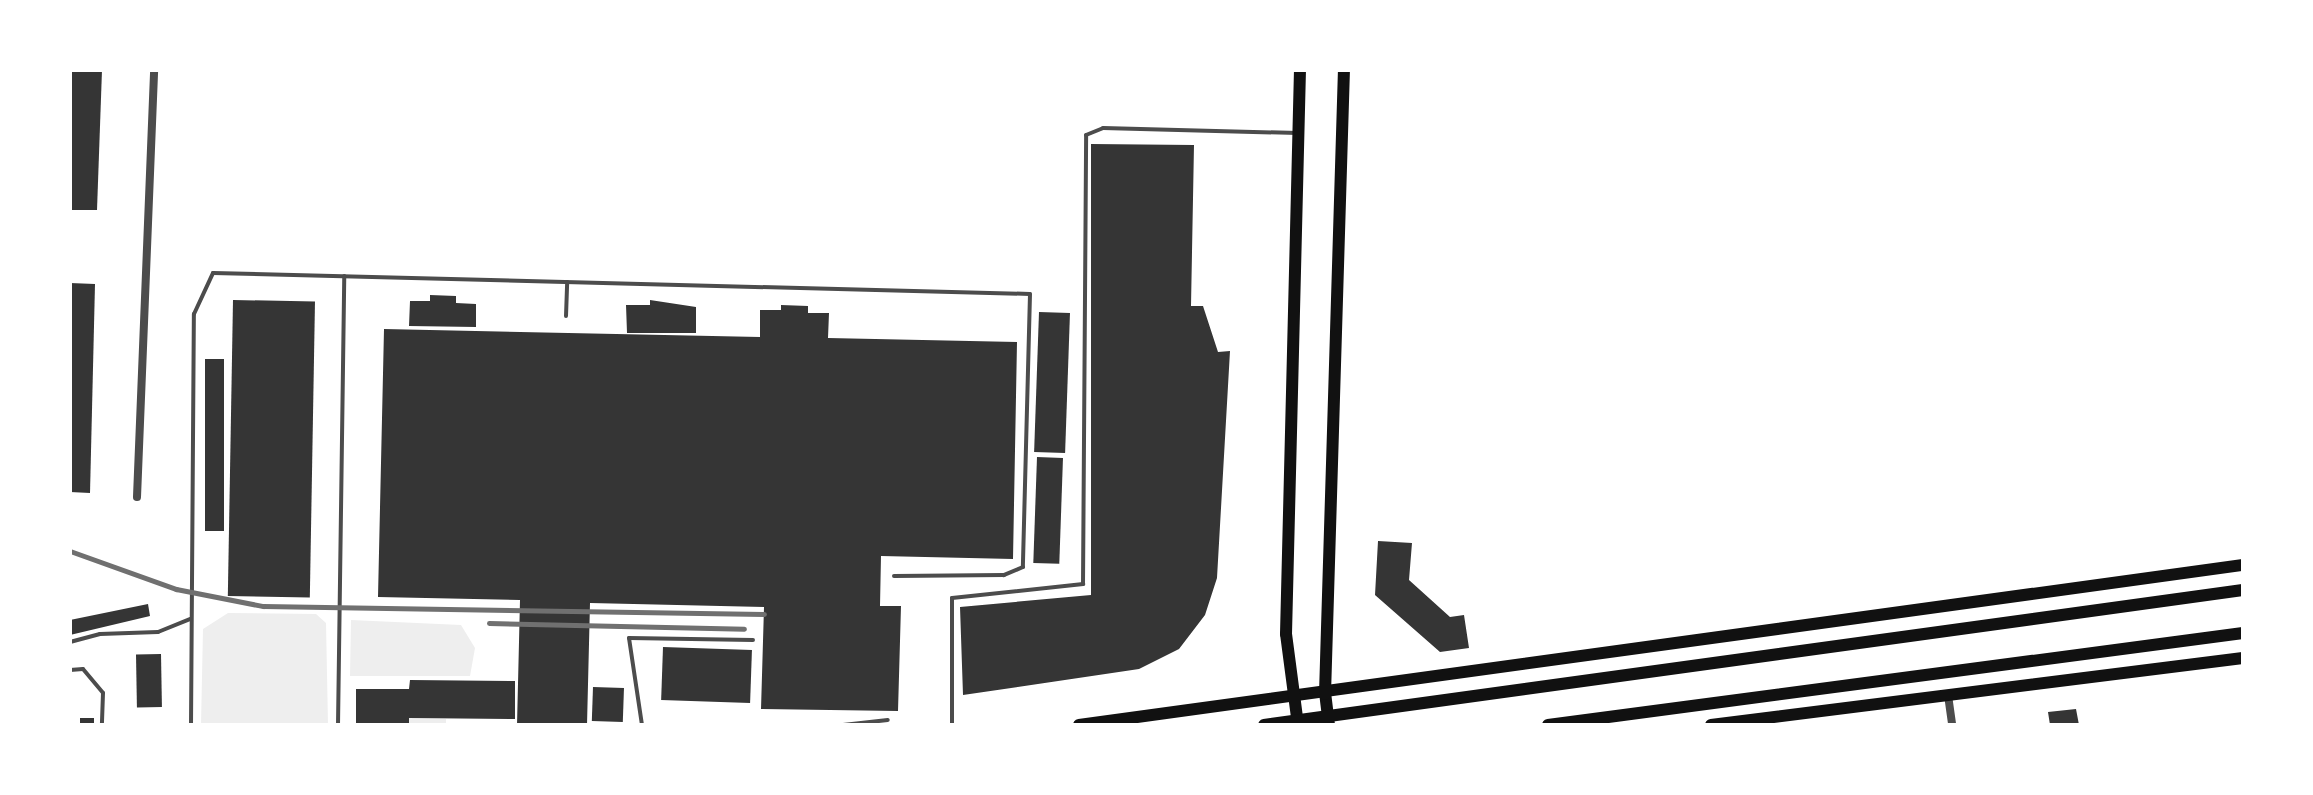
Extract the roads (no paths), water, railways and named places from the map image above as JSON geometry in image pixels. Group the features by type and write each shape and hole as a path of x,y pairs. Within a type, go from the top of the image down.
{"main road":[{"path":"1298,725 1286,634 1300,70"},
{"path":"1329,725 1325,694 1344,70"},
{"path":"1079,725 1325,694 2243,565"},
{"path":"1264,725 2243,590"},
{"path":"1548,725 2243,633"},
{"path":"1711,725 2243,658"}],"street":[{"path":"137,497 154,70"},
{"path":"1948,695 1952,725"}],"lane":[{"path":"952,725 952,598 1083,584 1086,135 1103,128 1299,133"},
{"path":"191,725 194,314 213,273 1030,294 1023,567 1004,575 894,576"},
{"path":"338,725 344,276"},
{"path":"566,316 567,282"},
{"path":"70,642 100,634 158,632 191,619"},
{"path":"642,725 629,638 753,640"},
{"path":"70,670 83,669 103,693 102,725"},
{"path":"843,725 888,720"}],"railway":[{"path":"70,551 176,589 263,606 764,614"},
{"path":"489,623 744,629"}]}
